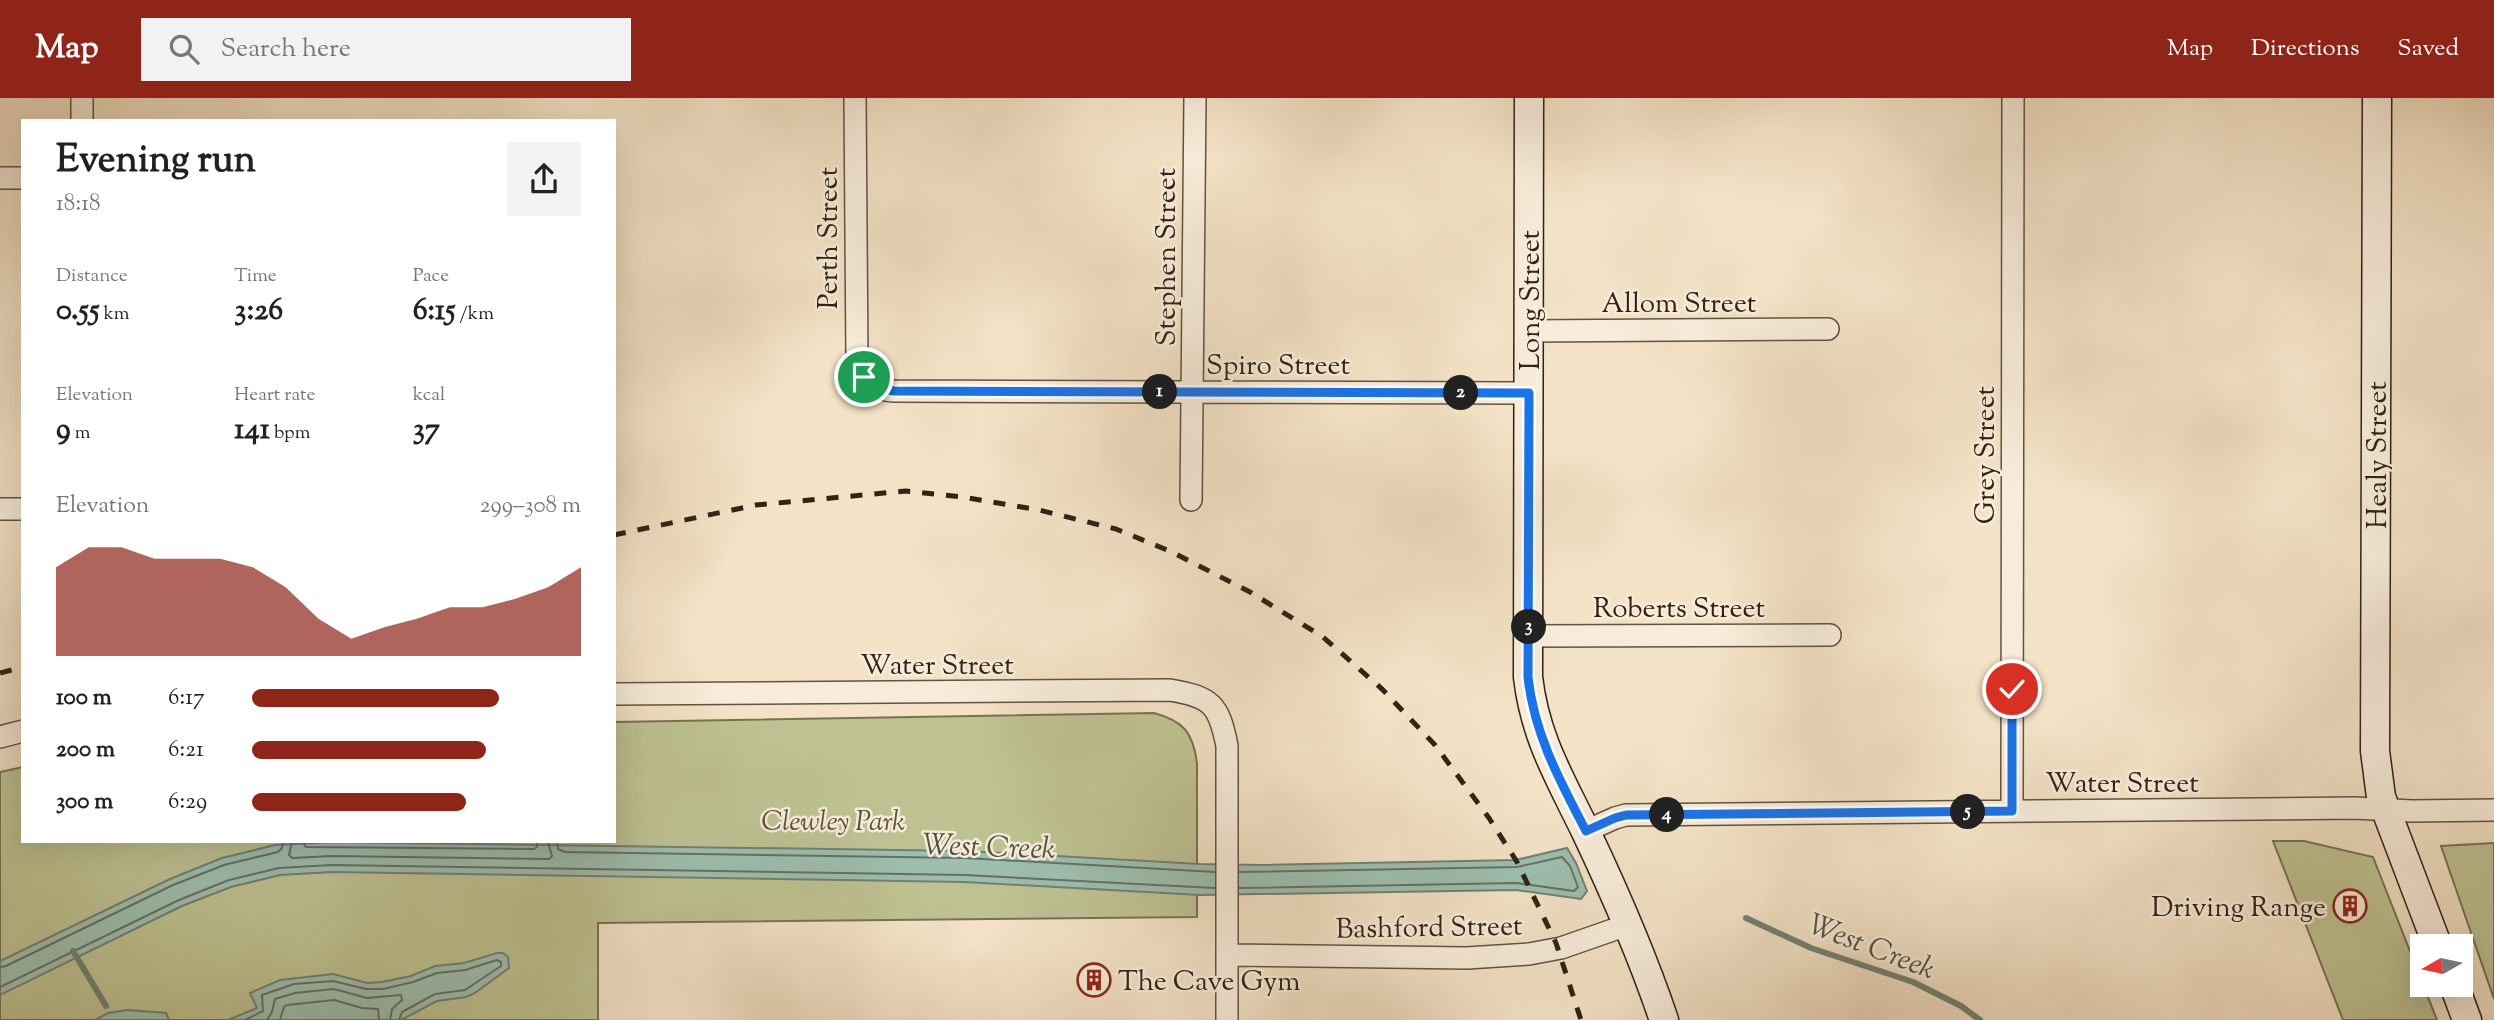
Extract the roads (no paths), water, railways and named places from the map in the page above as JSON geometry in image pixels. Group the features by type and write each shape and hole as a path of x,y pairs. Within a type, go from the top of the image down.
{"street":[{"path":"82,98 82,119"},
{"name":"Perth Street","path":"855,98 855,329 857,361 864,377"},
{"name":"Stephen Street","path":"1191,500 1195,98"},
{"name":"Long Street","path":"1529,98 1528,677 1531,706 1545,750 1586,831 1644,961 1664,1020"},
{"name":"Grey Street","path":"2012,811 2013,98"},
{"name":"Healy Street","path":"2377,98 2375,751 2378,785 2385,810 2433,934"},
{"path":"0,178 21,178"},
{"name":"Allom Street","path":"1530,331 1828,329"},
{"name":"Spiro Street","path":"864,377 877,388 894,391 1529,393"},
{"path":"0,509 21,509"},
{"name":"Roberts Street","path":"1529,636 1830,635"},
{"name":"Water Street","path":"616,694 1170,690 1192,694 1212,704 1223,724 1227,746 1227,954"},
{"path":"0,737 21,732"},
{"name":"Water Street","path":"1586,831 1626,815 2494,810"},
{"name":"Bashford Street","path":"1227,954 1468,958 1529,954 1561,948 1628,925"},
{"path":"1227,954 1227,1020"},
{"path":"2459,998 2467,1020"}],"water":[{"path":"405,843 965,851 1260,865 1516,860 1567,848 1587,891 1581,899 1516,890 1200,895 964,882 332,872 280,875 231,887 182,906 0,995 0,961 170,879 222,858 275,845"},
{"path":"497,953 508,957 509,968 475,993 437,1001 401,1020 228,1020 257,1008 250,993 280,980 333,974 367,983 382,982 411,976 435,966 464,963"},
{"path":"127,1010 166,1013 169,1020 95,1020 108,1013"}],"waterway":[{"name":"West Creek","path":"1746,918 1811,948 1913,982 1961,1006 1980,1020"},
{"path":"73,951 106,1006"}],"railway":[{"path":"616,535 756,505 906,491 963,497 1039,510 1116,529 1172,552 1250,592 1323,637 1382,689 1435,745 1489,818 1517,862 1556,943 1581,1020"},
{"path":"0,673 21,668"}],"place":[{"name":"Driving Range","path":"2350,906"},
{"name":"The Cave Gym","path":"1094,980"}],"park label":[{"name":"Clewley Park","path":"833,820"}]}
